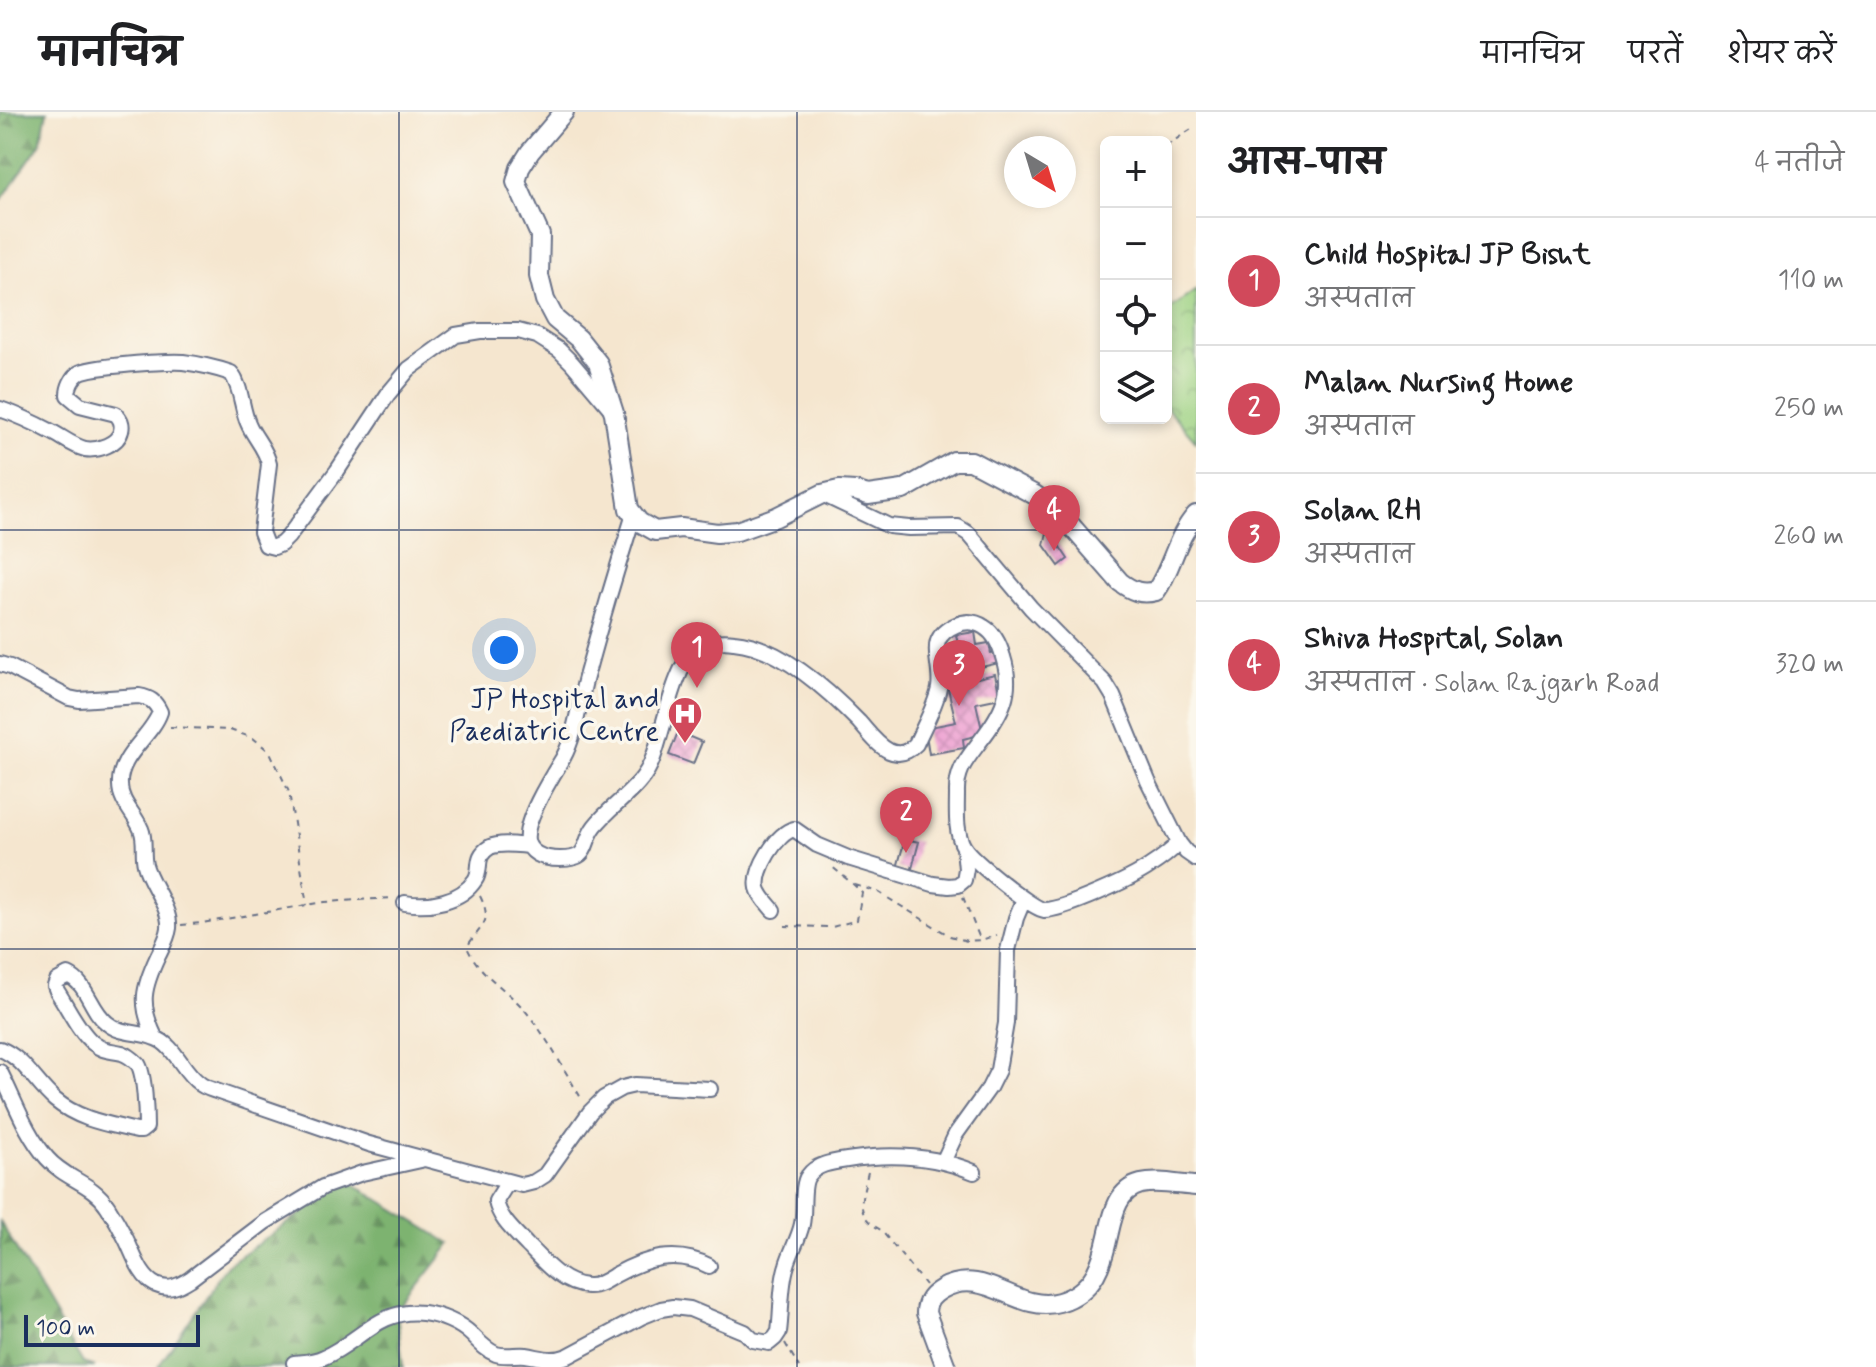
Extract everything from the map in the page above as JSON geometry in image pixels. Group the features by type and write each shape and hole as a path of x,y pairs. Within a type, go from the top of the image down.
{"main road":[{"path":"564,112 530,152 517,176 518,188 540,235 539,276 545,300 555,319 579,339 598,363 614,413 629,509 639,522 655,531 681,528 717,533 750,528 822,494 839,490 868,495 903,490 954,461 971,461 1060,513 1120,582 1131,590 1146,594 1156,591 1166,577 1172,556 1196,515"},
{"path":"946,1367 926,1313 926,1306 933,1295 964,1281 980,1282 1037,1304 1053,1304 1071,1298 1098,1272 1104,1258 1109,1228 1122,1195 1137,1185 1153,1182 1196,1186"}],"street":[{"path":"0,409 86,449 101,448 120,435 122,426 116,414 80,405 68,395 68,388 80,372 91,368 184,362 231,373 238,386 249,426 267,453 269,464 261,532 266,545 274,547 288,537 388,394 429,353 456,335 480,331 518,331 537,336 572,363 614,413"},
{"path":"822,494 889,526 958,527 969,534 1031,608 1105,683 1179,843 1196,859"},
{"path":"634,514 567,749 527,829 529,846 538,855 553,859 580,856 593,828 645,777 677,681 694,651 722,640 748,643 777,656 816,683 878,743 891,752 902,754 916,744 938,693 936,644 940,636 961,622 971,621 985,627 993,635 1002,653 1008,674 1008,692 999,713 965,760 956,790 959,835 966,869 964,880 958,885 933,884 848,858 817,845 794,829 780,836 758,874 758,888 773,910"},
{"path":"0,664 69,698 146,697 153,700 160,712 126,762 119,786 141,829 145,863 170,926 146,981 143,999 155,1037"},
{"path":"964,848 1040,910 1065,906 1143,871 1179,843"},
{"path":"405,903 434,903 453,899 476,879 480,856 487,849 502,845 529,846"},
{"path":"943,1162 956,1134 998,1070 1006,1023 1008,950 1024,899"},
{"path":"0,1049 16,1058 46,1092 75,1114 141,1131 146,1127 141,1072 137,1063 122,1053 110,1053 97,1047 88,1039 55,986 57,981 68,975 82,986 108,1024 123,1032 155,1037 166,1044 199,1084 369,1144 522,1185 545,1175 590,1112 604,1098 622,1088 635,1085 710,1089"},
{"path":"0,1072 37,1145 65,1175 100,1195 146,1277 154,1285 167,1288 177,1287 190,1279 265,1222 323,1187 362,1173 425,1159"},
{"path":"294,1363 316,1361 328,1356 378,1322 413,1313 449,1320 470,1332 495,1353 504,1356 524,1355 555,1360 641,1317 673,1307 690,1309 761,1343 769,1343 779,1332 783,1279 801,1227 806,1178 814,1170 828,1163 872,1156 906,1156 953,1164 974,1172"},
{"path":"508,1182 496,1201 500,1215 551,1270 570,1282 590,1287 630,1267 675,1256 696,1259 709,1266"}],"path":[{"path":"1172,142 1196,126"},
{"path":"152,726 230,730 253,738 270,752 289,792 307,905"},
{"path":"785,926 832,927 854,922 859,915 862,893 824,858"},
{"path":"472,883 486,907 487,917 467,947 470,954 489,977 521,1005 590,1112"},
{"path":"854,885 878,892 950,936 967,941 981,940 1013,929"},
{"path":"958,885 981,940"},
{"path":"170,926 307,905 385,897 405,903"},
{"path":"872,1156 862,1212 872,1225 881,1230 933,1295"},
{"path":"779,1332 799,1367"}],"green space":[{"path":"0,112 47,112 40,144 0,202"},
{"path":"1196,290 1196,441 1172,414 1172,308"},
{"path":"349,1181 451,1244 397,1313 403,1367 158,1367 227,1265"},
{"path":"0,1222 83,1363 95,1367 0,1367"}],"building":[{"path":"1048,529 1068,559 1059,566 1044,545"},
{"path":"975,632 977,645 989,643 991,654 997,653 999,663 968,670 969,680 995,674 1000,698 976,703 983,734 963,739 964,748 929,754 925,728 956,722 945,676 955,675 952,663 948,664 946,651 959,649 956,635"},
{"path":"678,732 702,742 693,764 669,755"},
{"path":"905,839 919,842 911,872 897,868"}],"place":[{"name":"Shiva Hospital, Solan","path":"1054,551"},
{"name":"Child Hospital JP Bisht","path":"697,688"},
{"name":"Solan RH","path":"959,706"},
{"name":"JP Hospital and Paediatric Centre","path":"685,745"},
{"name":"Malan Nursing Home","path":"906,853"}]}
